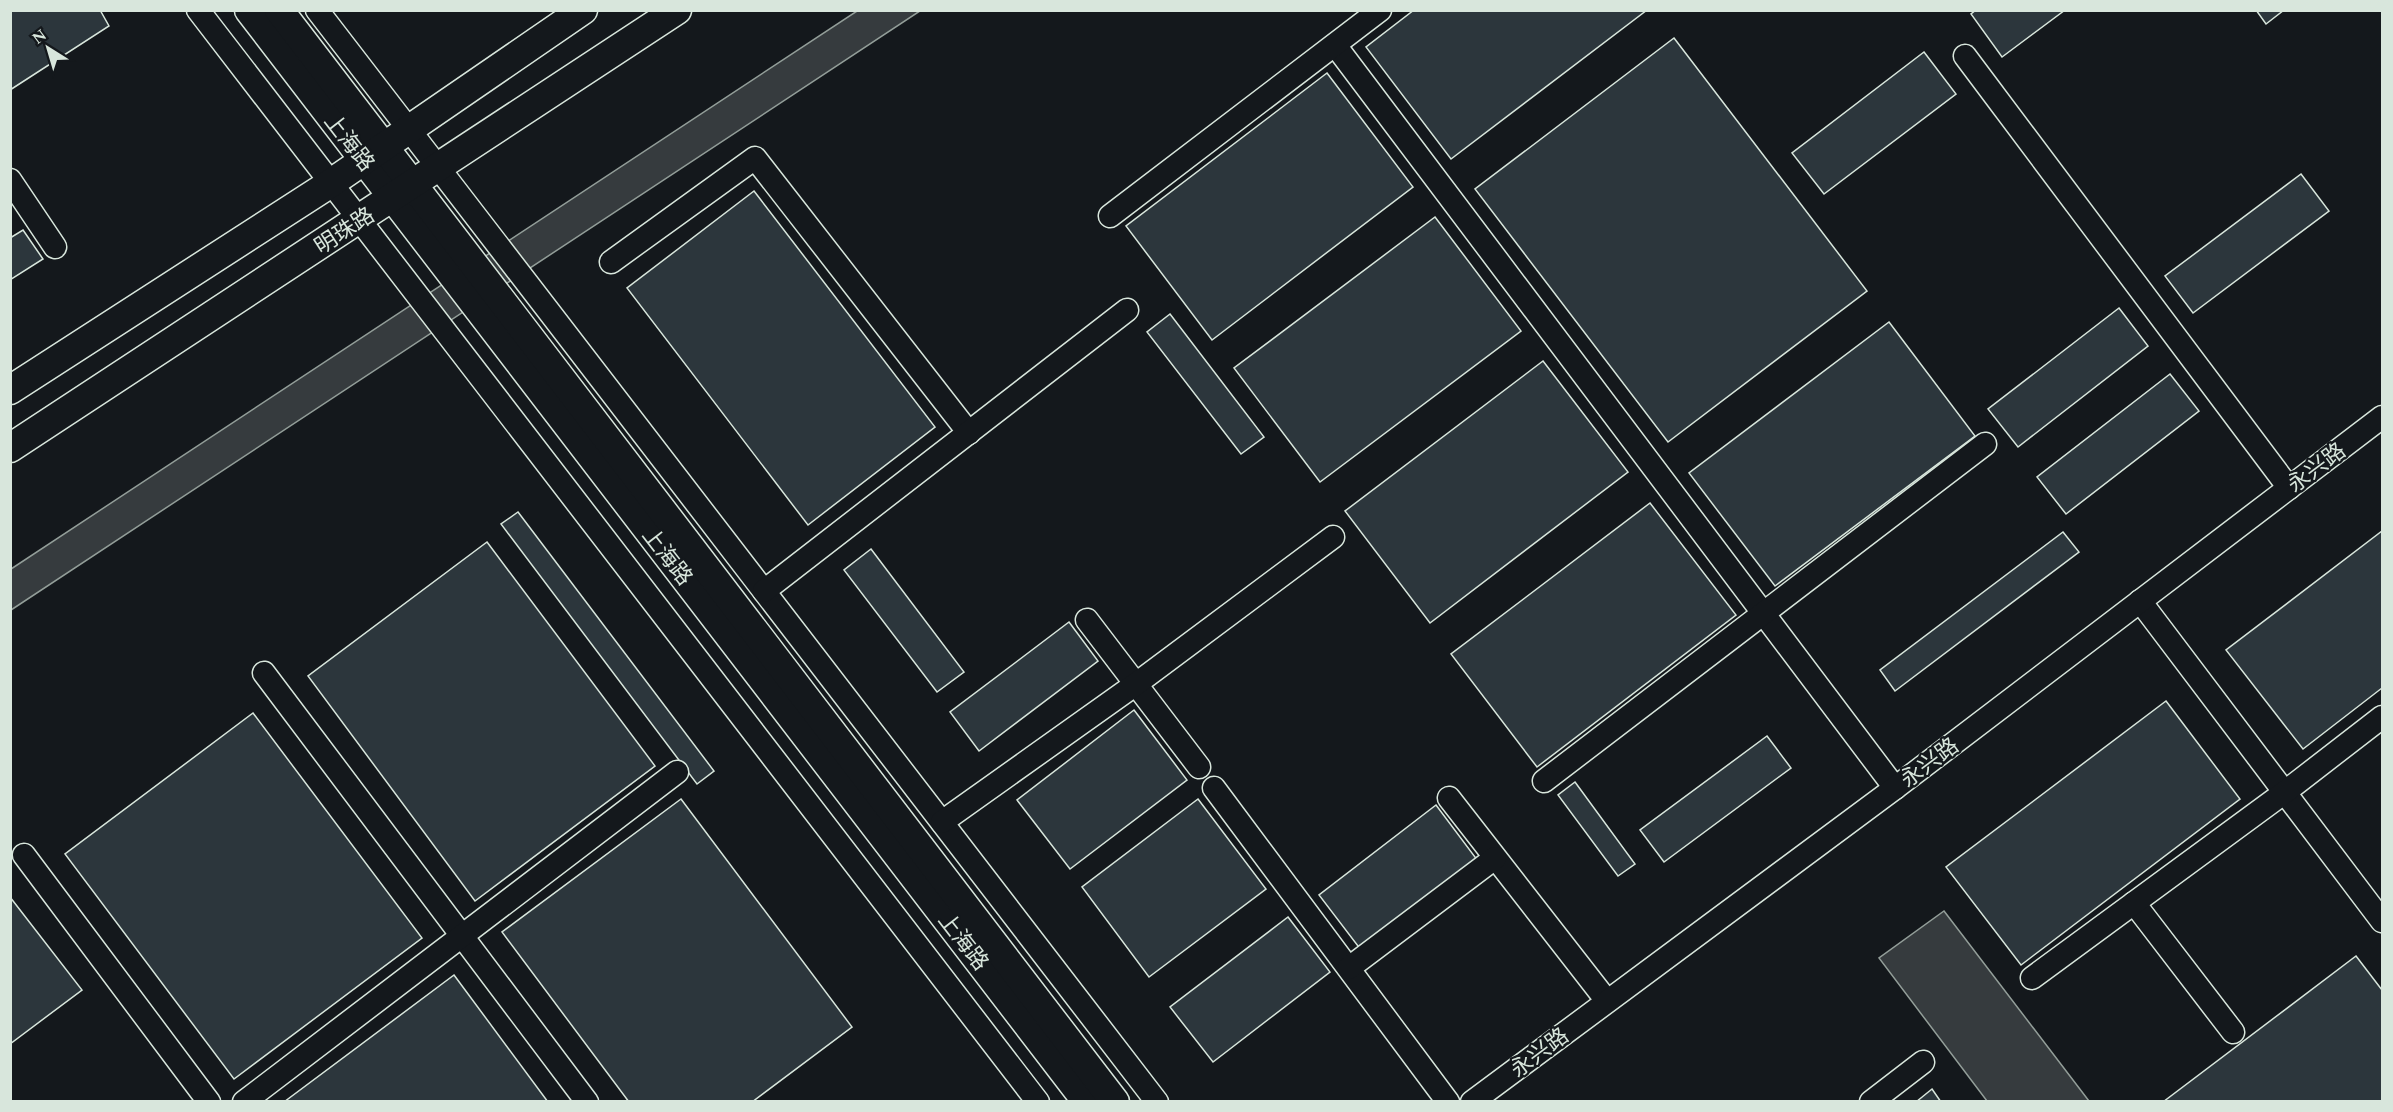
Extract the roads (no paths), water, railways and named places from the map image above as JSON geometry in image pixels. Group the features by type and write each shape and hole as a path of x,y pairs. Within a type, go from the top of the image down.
{"main road":[{"name":"上海路","path":"249,10 374,153 1115,1101"},
{"name":"上海路","path":"279,10 374,153"},
{"name":"明珠路","path":"10,390 331,183 583,10"},
{"name":"明珠路","path":"10,448 677,10"},
{"name":"上海路","path":"404,191 1087,1101"}],"street":[{"path":"198,10 1038,1101"},
{"path":"317,10 1157,1101"},
{"path":"1110,216 1380,10"},
{"path":"1335,45 1895,788"},
{"path":"1965,56 2289,488"},
{"path":"611,262 755,158 969,433"},
{"path":"10,180 56,247"},
{"path":"764,591 1127,310"},
{"name":"永兴路","path":"1472,1101 1895,788 2382,417"},
{"path":"1544,781 1985,444"},
{"path":"942,822 1136,684 1333,537"},
{"path":"2140,601 2382,921"},
{"path":"1087,620 1199,766"},
{"path":"264,673 588,1101"},
{"path":"2032,978 2285,792 2382,717"},
{"path":"244,1101 677,772"},
{"path":"1215,788 1448,1101"},
{"path":"1449,798 1607,1001"},
{"path":"24,855 209,1101"},
{"path":"1349,968 1495,858"},
{"path":"2134,903 2233,1032"},
{"path":"1871,1101 1923,1062"}]}
